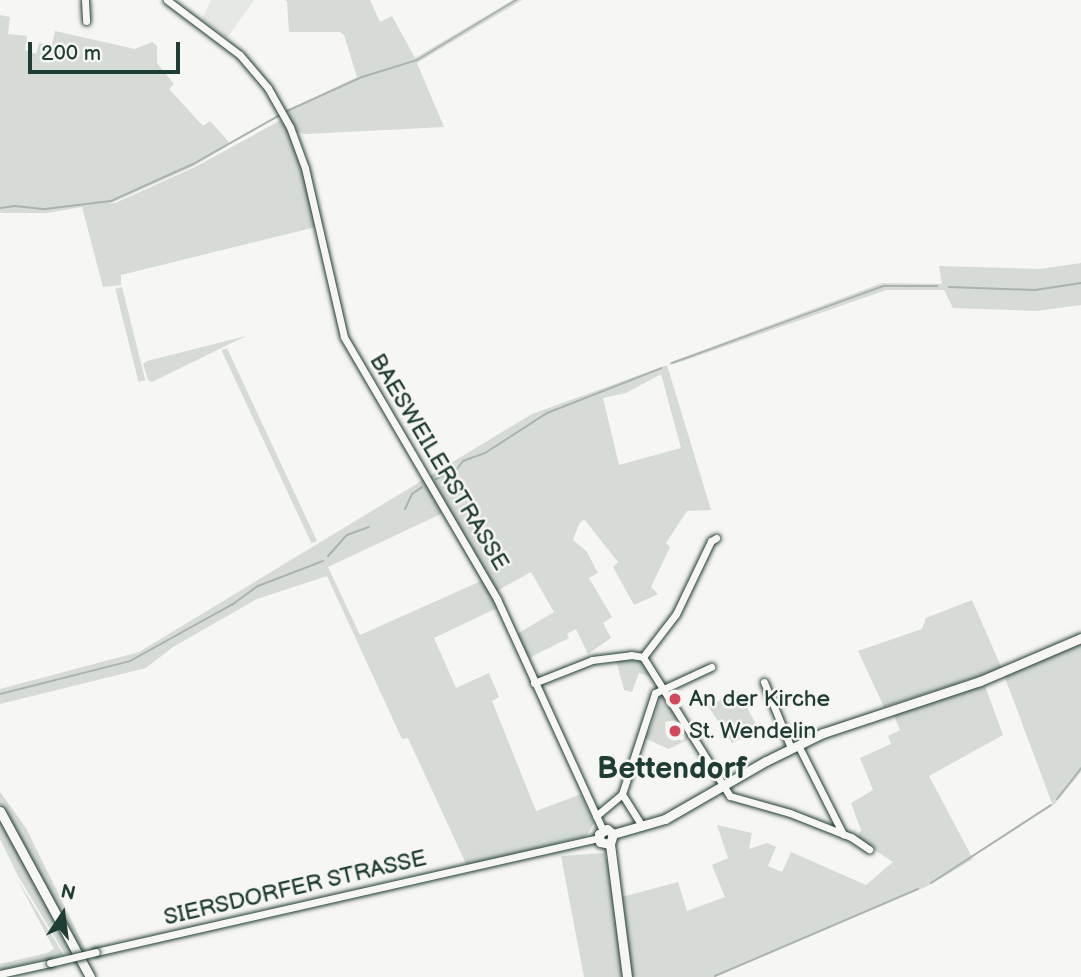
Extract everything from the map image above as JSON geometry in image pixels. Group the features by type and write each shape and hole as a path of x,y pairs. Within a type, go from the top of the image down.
{"main road":[{"path":"601,834 603,844 642,826 665,819 823,733 1004,671 1081,638"},
{"path":"0,811 90,977"},
{"path":"601,834 612,839"},
{"path":"612,839 627,977"}],"street":[{"path":"85,0 86,21"},
{"name":"BAESWEILERSTRASSE","path":"170,0 240,55 268,88 284,116 305,168 344,337 480,567 596,816 601,834"},
{"path":"643,657 676,614 711,541 716,538"},
{"path":"534,683 592,660 631,655 643,657 730,796 790,813 843,834 869,849"},
{"path":"596,816 622,794 655,693 711,667"},
{"path":"764,682 795,747 843,834"},
{"path":"622,794 642,826"},
{"name":"SIERSDORFER STRASSE","path":"0,974 601,834"}],"shaded area":[{"path":"211,0 254,0 227,38 202,19"},
{"path":"284,0 370,0 380,22 392,16 415,58 513,0 522,0 417,63 444,127 305,134 296,132 286,111 357,77 344,35 340,32 289,32 287,1"},
{"path":"0,15 10,17 8,34 27,36 25,50 36,54 39,43 52,45 55,31 135,49 152,42 157,46 157,63 174,84 169,89 203,126 210,121 228,141 229,145 194,166 110,204 195,167 281,120 286,126 302,169 316,227 121,275 121,285 103,287 82,207 47,213 0,213"},
{"path":"1081,263 1081,305 1036,311 953,308 944,290 886,290 686,360 670,365 669,363 882,283 942,284 939,266 1040,269"},
{"path":"122,287 145,380 138,382 115,289"},
{"path":"246,336 152,382 148,380 143,364 147,361"},
{"path":"227,348 317,541 312,544 222,351"},
{"path":"667,365 711,510 687,511 666,543 670,547 651,587 658,594 634,605 613,567 618,562 584,519 579,524 573,540 587,552 598,573 589,578 612,617 603,623 611,638 588,654 576,629 567,634 569,638 529,658 517,634 554,612 531,572 491,594 497,608 434,638 456,688 489,673 499,697 492,701 536,811 581,794 594,823 586,836 467,866 408,738 402,739 327,576 257,599 173,647 146,668 0,704 0,689 139,652 532,414","holes":["661,374 681,448 619,465 603,398 626,393","443,513 481,581 360,635 328,567"]},
{"path":"972,600 1002,669 884,707 858,651 922,629 926,618"},
{"path":"1081,642 1081,772 1053,806 1004,675"},
{"path":"630,658 643,661 655,678 639,673 632,692 624,690 616,660"},
{"path":"984,683 1003,735 929,776 973,859 928,886 714,977 630,977 622,897 678,882 687,911 725,897 712,865 728,858 717,825 752,833 749,849 767,843 776,847 768,866 782,872 791,852 866,885 893,862 856,838 861,830 851,803 873,790 860,758 891,744 888,736 900,730 893,713"},
{"path":"739,692 759,730 732,743 708,706"},
{"path":"661,694 681,719 665,722 666,735 683,741 688,732 691,738 669,749 644,738 651,728"},
{"path":"0,792 26,828 86,950 79,951 46,892 0,804"},
{"path":"0,818 72,953 65,954 18,876 0,839"},
{"path":"605,853 615,897 624,977 584,977 561,856"},
{"path":"16,877 64,955 0,970 0,964 54,949"}],"waterway":[{"path":"287,111 362,77 417,60 516,0"},
{"path":"0,208 15,206 45,209 111,201 193,164 280,115"},
{"path":"949,287 1035,290 1081,283"},
{"path":"672,363 883,286 937,286"},
{"path":"436,479 457,469 463,461 485,453 547,413 662,368"},
{"path":"405,509 412,494 422,487"},
{"path":"328,556 347,535 369,527"},
{"path":"0,694 130,661 233,604 258,586 323,561"},
{"path":"1057,799 1081,768"},
{"path":"931,883 1051,805"},
{"path":"715,976 918,889"}],"place":[{"name":"An der Kirche","path":"675,699"},
{"name":"St. Wendelin","path":"675,731"}],"district":[{"name":"Bettendorf","path":"672,769"}]}
